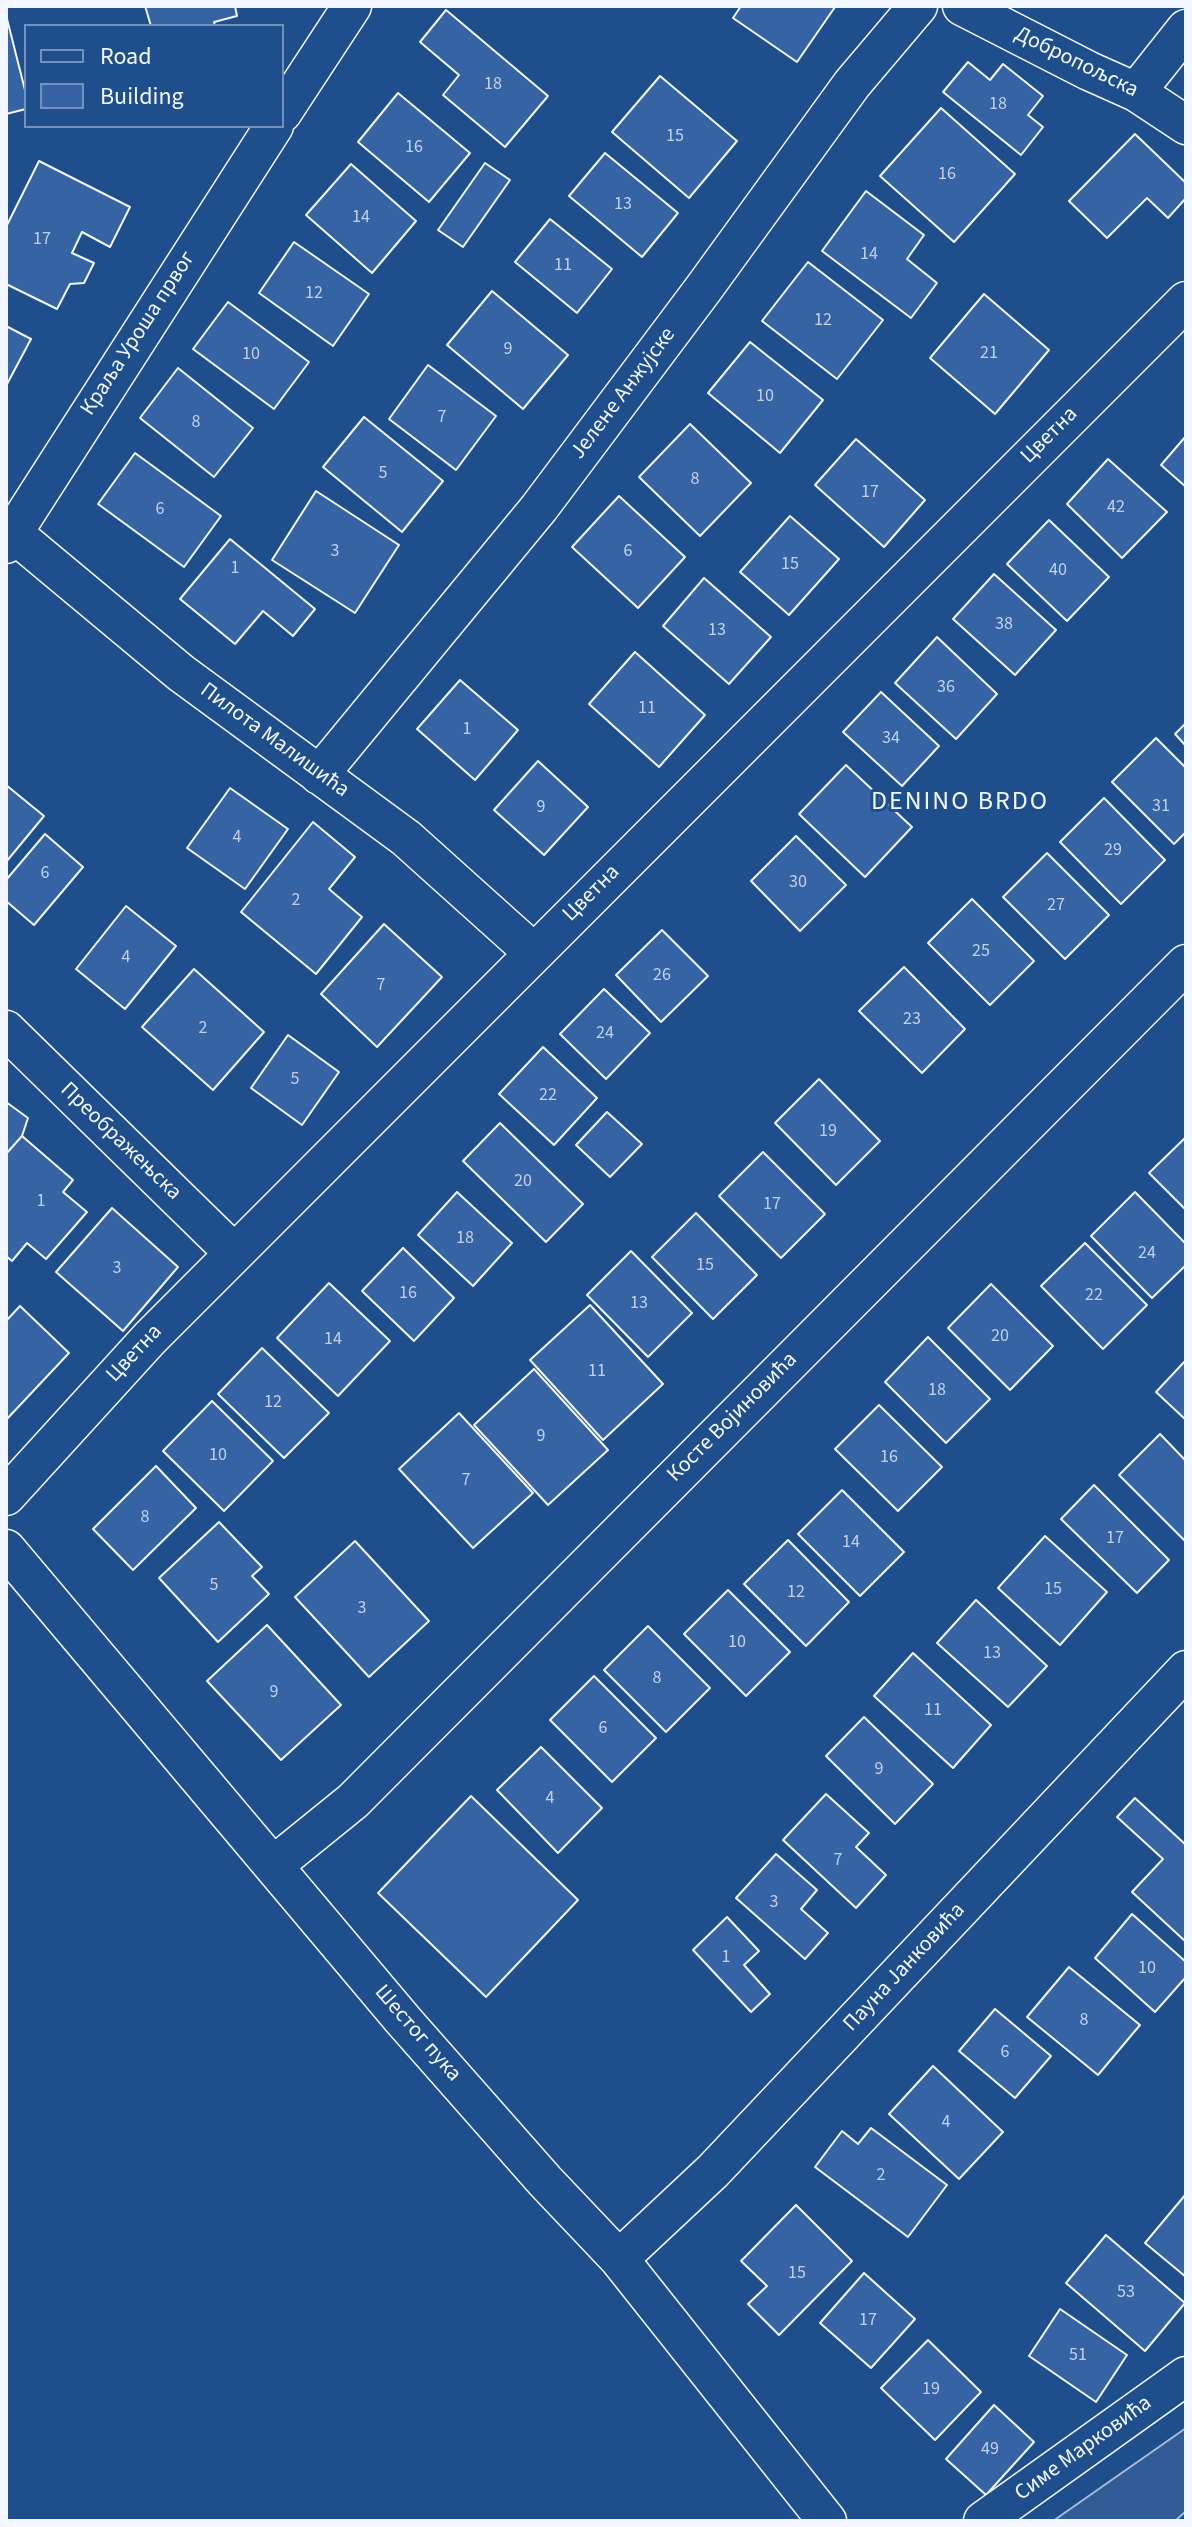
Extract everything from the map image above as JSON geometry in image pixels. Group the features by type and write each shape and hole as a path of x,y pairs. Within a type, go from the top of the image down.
{"street":[{"path":"284,110 352,6"},
{"name":"Јелене Анжујске","path":"319,775 539,508 852,84 918,6"},
{"name":"Добропољска","path":"962,6 1136,92 1186,125"},
{"path":"1136,92 1186,29"},
{"name":"Краља Уроша првог","path":"10,538 273,128"},
{"name":"Цветна","path":"6,1496 150,1338 1186,301"},
{"name":"Пилота Малишића","path":"10,538 181,673 406,838 534,953"},
{"name":"Косте Војиновића","path":"274,1865 353,1801 1186,964"},
{"name":"Преображењска","path":"6,1030 234,1253"},
{"name":"Шестог пука","path":"6,1549 454,2077 545,2181 619,2259 827,2521"},
{"name":"Пауна Јанковића","path":"619,2259 713,2171 1186,1670"},
{"name":"Симе Марковића","path":"983,2521 1186,2376"}],"shaded area":[{"path":"1186,2428 1186,2511 1175,2521 1053,2521"}],"building":[{"path":"145,6 235,6 237,16 214,24 150,24"},
{"path":"741,6 835,7 797,62 733,18"},
{"path":"446,10 548,96 505,147 443,95 459,75 420,42"},
{"path":"6,15 24,86 24,110 6,114"},
{"path":"968,62 990,80 1003,64 1043,96 1028,115 1043,127 1021,155 943,92"},
{"path":"660,76 737,141 689,198 612,132"},
{"path":"398,93 470,153 429,202 358,142"},
{"path":"941,108 1015,174 954,242 880,176"},
{"path":"1135,134 1186,183 1186,198 1168,218 1147,198 1107,238 1069,201"},
{"path":"605,153 678,213 642,257 569,196"},
{"path":"39,161 130,207 110,247 82,232 72,253 94,263 84,283 70,284 57,309 6,284 6,227"},
{"path":"485,163 510,180 463,247 438,230"},
{"path":"351,164 416,221 372,273 306,215"},
{"path":"866,191 924,235 907,259 937,283 911,318 822,251"},
{"path":"550,219 612,269 577,313 515,262"},
{"path":"294,242 369,294 333,346 259,293"},
{"path":"808,262 883,320 837,379 762,321"},
{"path":"492,291 568,355 523,409 447,345"},
{"path":"984,294 1049,350 995,414 930,358"},
{"path":"228,302 309,362 274,409 193,349"},
{"path":"6,326 31,339 6,386"},
{"path":"750,342 823,400 780,453 708,393"},
{"path":"428,365 496,416 456,470 389,419"},
{"path":"178,368 253,428 214,477 140,418"},
{"path":"364,417 443,481 402,532 323,467"},
{"path":"690,424 751,483 700,536 639,477"},
{"path":"1186,436 1186,487 1161,465"},
{"path":"856,439 925,500 884,547 815,485"},
{"path":"135,453 221,516 184,567 98,504"},
{"path":"1108,459 1167,512 1122,558 1067,504"},
{"path":"316,491 399,545 355,613 272,560"},
{"path":"619,496 685,557 638,608 572,547"},
{"path":"790,516 839,559 789,615 740,572"},
{"path":"1049,520 1109,577 1067,621 1007,564"},
{"path":"230,539 315,609 293,636 263,611 235,644 180,599"},
{"path":"994,574 1056,630 1015,675 953,619"},
{"path":"704,578 771,637 729,684 663,626"},
{"path":"937,637 997,694 956,739 895,683"},
{"path":"635,652 705,715 659,767 589,704"},
{"path":"460,680 518,730 475,780 417,729"},
{"path":"881,692 939,746 902,786 843,732"},
{"path":"1186,723 1186,746 1175,734"},
{"path":"1156,738 1186,768 1186,832 1174,844 1112,782"},
{"path":"538,761 588,807 544,855 494,810"},
{"path":"846,765 912,827 865,877 799,814"},
{"path":"6,785 44,816 6,862"},
{"path":"230,788 288,829 245,889 187,848"},
{"path":"1104,798 1165,860 1121,904 1060,842"},
{"path":"313,822 355,857 329,889 362,917 316,974 241,912"},
{"path":"45,834 83,867 34,925 6,901 6,880"},
{"path":"796,836 846,885 800,931 751,881"},
{"path":"1047,853 1109,915 1065,959 1003,897"},
{"path":"972,899 1034,961 990,1005 928,943"},
{"path":"126,906 176,946 125,1009 76,969"},
{"path":"384,924 442,977 377,1047 321,994"},
{"path":"662,930 708,976 661,1022 616,975"},
{"path":"904,967 965,1029 922,1073 859,1011"},
{"path":"194,969 264,1032 213,1090 142,1027"},
{"path":"604,989 650,1033 606,1079 560,1034"},
{"path":"288,1035 339,1072 302,1125 251,1088"},
{"path":"543,1047 597,1098 554,1145 499,1094"},
{"path":"819,1079 880,1141 836,1185 775,1123"},
{"path":"6,1102 28,1118 22,1136 6,1154"},
{"path":"607,1112 642,1144 610,1177 576,1145"},
{"path":"500,1123 583,1204 546,1242 463,1161"},
{"path":"22,1136 73,1180 63,1192 87,1212 46,1259 27,1243 12,1261 6,1256 6,1154"},
{"path":"1186,1137 1186,1210 1149,1173"},
{"path":"763,1152 825,1214 781,1258 719,1196"},
{"path":"457,1192 512,1243 473,1286 418,1235"},
{"path":"1135,1192 1186,1244 1186,1265 1152,1298 1091,1236"},
{"path":"112,1208 178,1267 123,1331 56,1272"},
{"path":"696,1213 757,1275 713,1319 652,1257"},
{"path":"1085,1243 1147,1305 1103,1349 1041,1286"},
{"path":"403,1248 454,1298 414,1341 362,1291"},
{"path":"631,1251 692,1313 648,1357 587,1295"},
{"path":"329,1283 390,1341 338,1396 277,1338"},
{"path":"991,1284 1053,1346 1010,1390 948,1328"},
{"path":"590,1305 663,1384 603,1440 530,1360"},
{"path":"20,1306 69,1353 6,1420 6,1321"},
{"path":"928,1337 990,1399 946,1443 885,1382"},
{"path":"262,1348 329,1413 284,1458 218,1394"},
{"path":"1186,1360 1186,1420 1156,1392"},
{"path":"534,1369 608,1450 548,1505 474,1425"},
{"path":"212,1401 273,1461 224,1511 163,1451"},
{"path":"879,1405 942,1467 898,1511 835,1449"},
{"path":"459,1413 533,1493 473,1548 399,1469"},
{"path":"1160,1434 1186,1461 1186,1542 1119,1475"},
{"path":"156,1466 196,1508 133,1570 93,1529"},
{"path":"1094,1485 1169,1560 1137,1593 1061,1519"},
{"path":"842,1490 904,1552 860,1596 798,1534"},
{"path":"219,1522 262,1567 252,1576 269,1594 218,1642 159,1578"},
{"path":"1045,1536 1107,1592 1060,1645 998,1588"},
{"path":"788,1540 849,1602 806,1646 744,1584"},
{"path":"355,1541 429,1621 369,1677 295,1597"},
{"path":"728,1590 790,1652 746,1696 684,1634"},
{"path":"976,1600 1047,1666 1008,1707 937,1643"},
{"path":"267,1625 341,1705 281,1760 207,1681"},
{"path":"648,1626 710,1688 666,1732 604,1670"},
{"path":"913,1653 991,1725 953,1768 874,1696"},
{"path":"594,1676 656,1738 612,1782 550,1720"},
{"path":"864,1717 933,1784 895,1824 826,1756"},
{"path":"541,1747 602,1808 558,1853 497,1790"},
{"path":"826,1794 869,1833 856,1847 886,1875 856,1908 783,1840"},
{"path":"471,1796 578,1900 486,1997 378,1893"},
{"path":"1135,1798 1186,1845 1186,1942 1132,1892 1163,1859 1117,1817"},
{"path":"776,1854 817,1890 801,1909 828,1933 805,1959 736,1898"},
{"path":"1132,1914 1186,1962 1186,1977 1155,2012 1095,1958"},
{"path":"727,1917 759,1951 744,1965 770,1994 751,2012 693,1950"},
{"path":"1069,1967 1140,2025 1098,2075 1027,2017"},
{"path":"995,2009 1051,2056 1015,2098 959,2051"},
{"path":"933,2066 1003,2132 959,2179 889,2114"},
{"path":"871,2128 947,2185 908,2237 815,2167 842,2131 858,2144"},
{"path":"1186,2194 1186,2277 1145,2243"},
{"path":"796,2205 852,2261 779,2335 748,2304 767,2286 741,2261"},
{"path":"1106,2235 1185,2303 1145,2351 1066,2283"},
{"path":"864,2273 915,2319 871,2368 820,2323"},
{"path":"1060,2309 1127,2355 1096,2402 1029,2356"},
{"path":"928,2340 981,2392 935,2440 881,2388"},
{"path":"994,2405 1034,2442 986,2495 946,2459"}],"district":[{"name":"DENINO BRDO","path":"960,803"}]}
